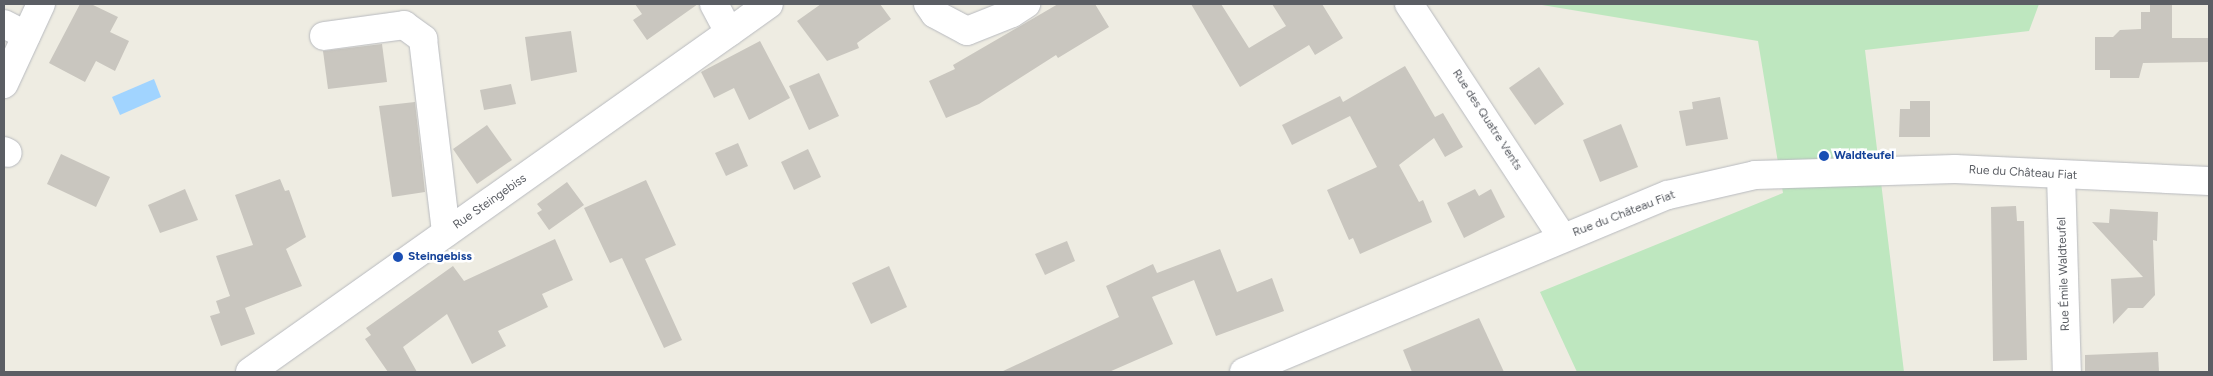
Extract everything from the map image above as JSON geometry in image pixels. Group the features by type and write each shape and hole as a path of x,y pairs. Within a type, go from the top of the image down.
{"street":[{"path":"4,84 15,29 41,4"},
{"path":"714,4 729,32"},
{"name":"Rue Steingebiss","path":"250,372 769,4"},
{"path":"928,4 935,14 967,31 1012,13 1026,4"},
{"name":"Rue des Quatre Vents","path":"1408,4 1562,237"},
{"path":"324,36 404,25 423,39 446,233"},
{"name":"Rue du Château Fiat","path":"1244,372 1562,237 1668,195 1755,175 1955,169 2209,181"},
{"name":"Rue Émile Waldteufel","path":"2061,175 2068,372"}],"green space":[{"path":"1536,4 2039,4 2029,31 1865,50 1904,372 1577,372 1540,292 1783,193 1758,41"}],"water":[{"path":"154,79 161,97 120,115 112,97"}],"building":[{"path":"80,4 91,4 118,17 110,32 129,41 115,71 96,61 85,82 49,63"},
{"path":"635,4 698,4 647,40 633,20 642,14"},
{"path":"821,4 880,4 891,19 857,43 859,48 827,61 797,21"},
{"path":"1058,4 1095,4 1109,27 1058,58 1056,55 979,104 946,118 929,81 955,69 953,65"},
{"path":"1191,4 1221,4 1249,48 1286,26 1272,4 1322,4 1343,38 1315,55 1309,45 1240,87"},
{"path":"2150,4 2172,4 2172,38 2209,38 2209,62 2143,63 2139,78 2110,78 2110,70 2095,70 2095,37 2113,37 2120,30 2141,29 2141,12 2150,12"},
{"path":"571,31 577,72 531,81 525,37"},
{"path":"760,41 790,98 749,120 734,88 714,98 701,72"},
{"path":"382,44 387,82 328,89 323,51"},
{"path":"1405,66 1435,117 1443,113 1463,147 1445,157 1434,138 1399,165 1419,202 1423,200 1432,222 1360,254 1353,238 1349,240 1327,190 1377,167 1350,116 1292,145 1282,125 1340,96 1343,102"},
{"path":"1539,67 1564,104 1535,125 1509,88"},
{"path":"819,73 839,116 809,130 789,86"},
{"path":"511,84 516,104 484,110 480,90"},
{"path":"1720,97 1728,139 1686,146 1679,111 1693,109 1692,102"},
{"path":"1910,101 1930,101 1930,137 1899,137 1900,109 1910,109"},
{"path":"415,102 425,192 392,197 379,106"},
{"path":"1621,124 1638,167 1600,182 1583,140"},
{"path":"487,125 512,160 477,184 453,149"},
{"path":"738,143 748,166 726,176 715,153"},
{"path":"808,149 821,177 794,190 781,162"},
{"path":"61,154 110,177 96,207 47,184"},
{"path":"280,179 285,191 289,190 306,237 286,249 302,286 245,308 255,334 221,346 210,316 220,313 216,301 230,296 216,256 253,245 235,195"},
{"path":"646,180 676,245 645,259 682,340 664,348 622,258 610,263 584,208"},
{"path":"567,182 584,205 549,230 537,213 542,210 537,204"},
{"path":"185,189 198,220 160,233 148,205"},
{"path":"1475,189 1479,196 1491,189 1505,217 1464,238 1447,203"},
{"path":"2016,206 2017,221 2024,221 2027,360 1993,361 1991,207"},
{"path":"2110,209 2158,212 2157,241 2153,240 2155,295 2143,308 2128,308 2113,324 2111,279 2143,277 2092,222 2109,223"},
{"path":"555,239 573,280 542,294 548,307 498,331 506,346 472,364 447,314 403,347 417,372 388,372 365,339 371,335 366,328 453,266 464,281"},
{"path":"1067,241 1075,261 1045,275 1035,254"},
{"path":"1220,249 1237,292 1272,278 1284,311 1216,336 1194,280 1152,297 1173,344 1109,372 1001,372 1119,317 1106,286 1153,264 1157,273"},
{"path":"889,266 907,307 871,324 852,283"},
{"path":"1479,318 1504,372 1412,372 1403,350"},
{"path":"2158,352 2159,372 2085,372 2085,355"}],"place":[{"name":"Waldteufel","path":"1824,156"},
{"name":"Steingebiss","path":"398,257"}]}
